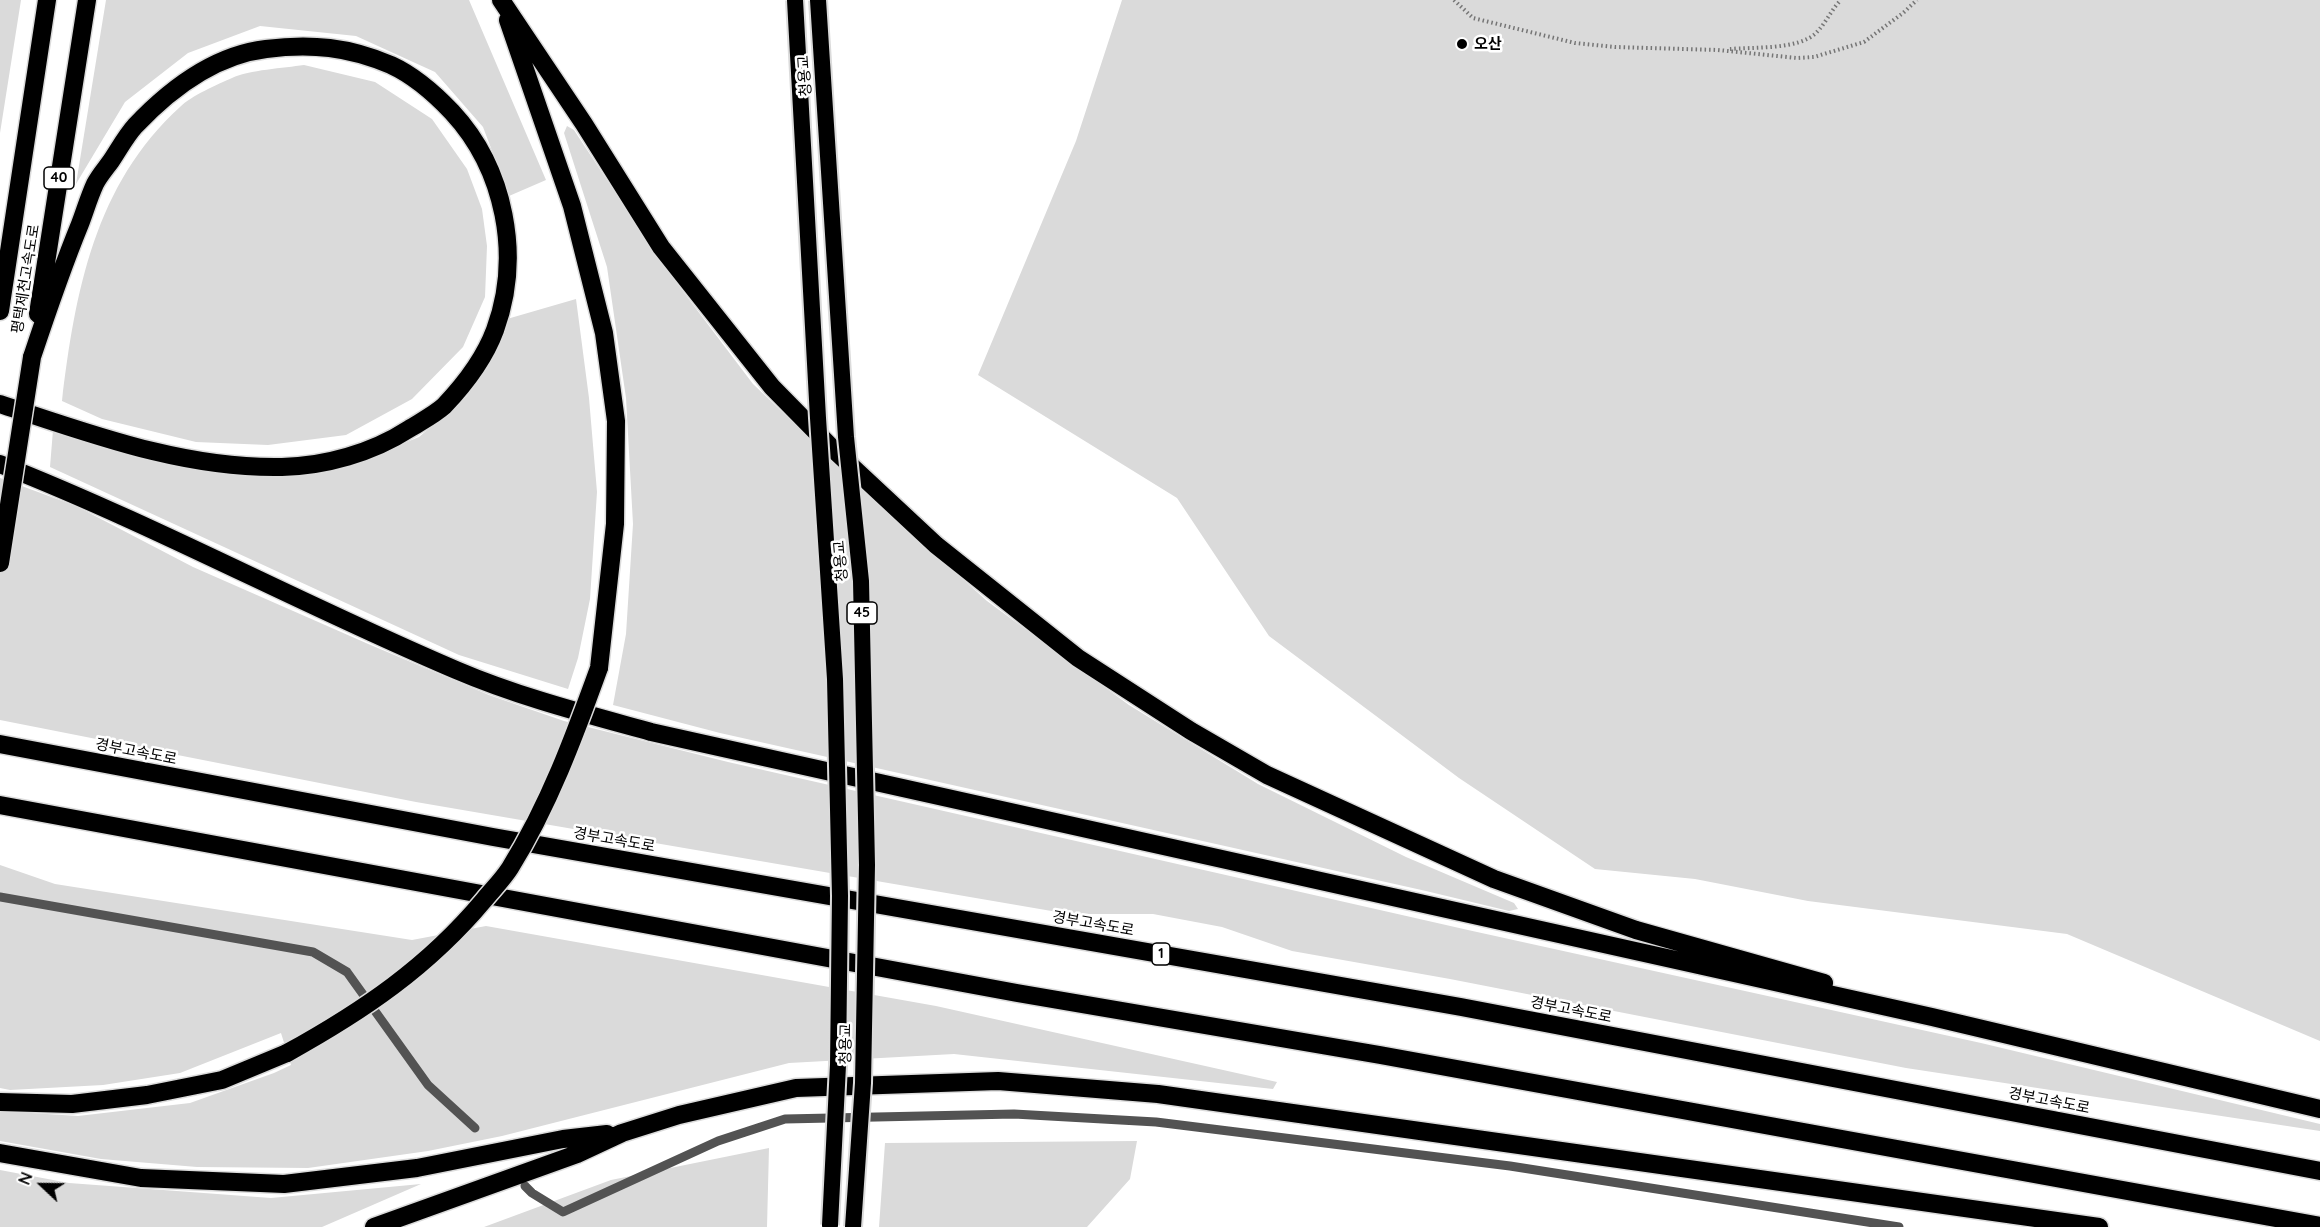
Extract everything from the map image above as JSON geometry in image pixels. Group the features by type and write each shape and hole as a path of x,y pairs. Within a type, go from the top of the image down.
{"highway":[{"name":"평택제천고속도로","path":"0,311 48,0"},
{"name":"평택제천고속도로","path":"0,563 87,0"},
{"path":"0,1102 72,1104 147,1095 222,1080 287,1053 335,1027 402,981 463,925 509,869 558,778 599,668 615,524 616,421 604,333 572,206 501,0"},
{"path":"501,0 584,124 661,247 772,387 833,449 936,545 1078,658 1191,731 1267,775 1494,879 1636,930 1813,980 1932,1017"},
{"name":"청용교","path":"795,0 817,406 835,679 840,896 838,1065 830,1225"},
{"name":"청용교","path":"818,0 846,437 861,581 867,865 863,1083 853,1227"},
{"path":"0,404 158,453 238,465 283,467 314,464 353,455 390,442 442,408 471,373 495,331 505,293 507,252 504,208 490,169 466,128 430,88 392,65 347,50 300,45 243,51 215,63 179,87 134,127 96,183 70,248 32,357"},
{"path":"0,464 82,497 458,671 562,707 640,729 1932,1017 2320,1109"},
{"name":"경부고속도로","path":"0,744 494,837 1450,1005 2320,1171"},
{"path":"0,805 1017,993 1392,1057 2320,1226"},
{"path":"374,1227 577,1154 622,1132 679,1114 796,1088 998,1082 1158,1094 2099,1227"},
{"path":"0,1153 141,1178 284,1184 417,1168 563,1139 622,1132"}],"lane":[{"path":"0,897 313,952 347,972 428,1085 475,1128"},
{"path":"525,1186 532,1193 563,1212 718,1141 785,1119 1014,1114 1156,1122 1510,1166 1899,1227"}],"path":[{"path":"1454,0 1473,18 1575,43 1615,47 1718,50 1797,58 1814,57 1864,42 1917,0"},
{"path":"1718,50 1786,45 1807,40 1817,32 1841,0"}],"shaded area":[{"path":"0,0 21,0 0,133"},
{"path":"106,0 469,0 546,180 509,196 483,127 435,72 356,36 260,26 188,53 125,102 76,184"},
{"path":"1122,0 2320,0 2320,1041 2067,934 1808,901 1695,879 1595,869 1459,778 1269,636 1177,498 978,375 1076,141"},
{"path":"304,65 375,82 432,119 467,169 482,209 487,246 485,297 463,347 412,399 346,435 268,445 196,442 102,419 62,401 74,320 94,242 109,205 128,170 151,137 180,107 212,87 248,73"},
{"path":"567,126 574,130 663,265 753,384 861,487 987,601 1129,705 1258,784 1406,857 1514,903 1518,909 1509,911 720,733 613,705 626,634 633,524 626,398 607,267 564,133"},
{"path":"576,299 589,398 597,492 590,599 578,658 568,689 459,655 50,467 53,430 154,461 262,476 341,469 419,437 467,396 507,319"},
{"path":"0,478 76,506 193,567 366,643 489,695 564,721 728,762 1468,930 1981,1043 2320,1124 2320,1131 1906,1068 1450,979 1292,951 1222,927 1153,914 1069,914 416,802 0,720"},
{"path":"0,865 55,884 412,940 486,926 936,1006 1277,1082 1273,1089 954,1054 789,1063 502,1136 428,1151 308,1168 197,1167 101,1159 0,1141 0,1111 78,1116 190,1103 291,1065 281,1033 180,1073 103,1085 10,1090 0,1088"},
{"path":"1137,1141 1130,1179 1087,1227 879,1227 885,1143"},
{"path":"769,1148 767,1227 484,1227 611,1180"},
{"path":"0,1170 69,1183 271,1198 421,1184 322,1227 0,1227"}],"place":[{"name":"오산","path":"1462,44"}]}
